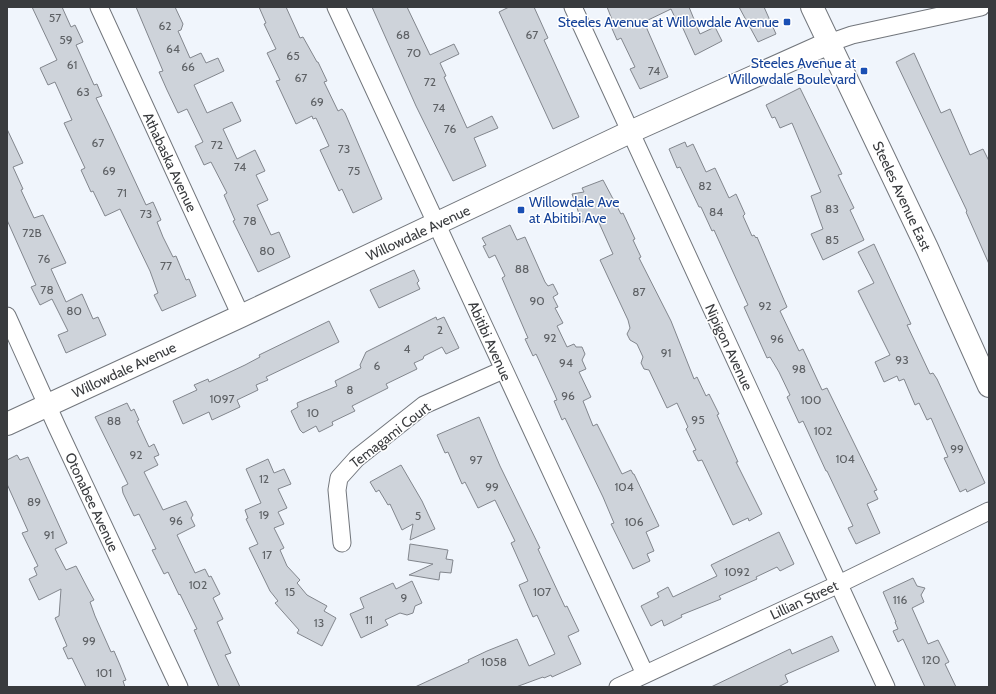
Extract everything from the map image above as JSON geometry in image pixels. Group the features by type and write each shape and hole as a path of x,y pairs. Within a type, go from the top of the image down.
{"street":[{"name":"Athabaska Avenue","path":"99,7 241,316"},
{"name":"Abitibi Avenue","path":"336,7 645,674"},
{"name":"Nipigon Avenue","path":"573,7 886,687"},
{"name":"Steeles Avenue East","path":"812,7 989,386"},
{"path":"829,43 852,35 981,7"},
{"name":"Willowdale Avenue","path":"7,424 241,316 630,132 829,43"},
{"name":"Otonabee Avenue","path":"7,316 47,406 179,687"},
{"name":"Temagami Court","path":"342,542 337,490 339,478 357,458 424,405 503,370"},
{"name":"Lillian Street","path":"618,687 839,584 989,511"}],"building":[{"path":"32,7 62,7 71,27 75,25 83,42 76,45 94,85 97,84 102,96 96,98 146,205 153,202 161,220 157,222 163,237 173,257 176,256 186,280 189,279 196,296 162,311 154,295 158,293 150,271 120,209 105,216 93,191 91,192 81,170 85,168 64,123 72,120 55,82 48,85 40,68 57,60"},
{"path":"136,7 175,7 183,24 181,30 178,31 190,58 201,53 206,63 218,58 224,71 194,85 207,113 232,102 241,121 223,129 237,159 255,150 265,171 256,175 268,200 257,205 271,235 279,232 290,257 258,272 233,221 235,220 224,195 227,193 211,162 204,165 195,146 203,142 187,109 178,113 167,90 159,72 163,71"},
{"path":"259,7 286,7 300,38 303,37 318,62 327,81 324,82 338,111 342,109 345,113 382,199 353,213 342,189 339,191 320,150 329,146 316,118 313,119 312,116 296,124 276,81 280,80 267,53 276,49 264,24 266,23"},
{"path":"372,7 407,7 430,55 454,44 459,54 440,63 446,76 444,77 467,128 492,116 498,128 474,138 486,166 453,181 416,106"},
{"path":"509,7 534,7 548,38 544,40 579,117 553,129 499,12"},
{"path":"607,7 689,7 700,34 715,27 722,41 695,55 681,24 679,26 671,9 644,22 668,77 640,89 630,69 635,67 621,38 617,40 610,24 613,22"},
{"path":"739,7 764,7 776,34 758,42"},
{"path":"914,53 941,113 950,109 970,155 983,149 989,161 989,264 966,212 967,211 896,62"},
{"path":"800,88 842,174 838,175 854,208 850,210 864,240 823,260 811,234 823,229 811,196 821,192 792,123 780,128 775,117 772,118 766,105"},
{"path":"7,129 23,163 13,167 23,189 21,190 34,218 43,215 66,263 51,269 66,302 82,294 93,319 98,317 106,335 66,353 58,335 68,331 52,299 40,305 31,287 36,285 7,220"},
{"path":"685,142 687,147 693,144 706,172 715,168 729,198 736,194 745,214 743,216 752,236 754,235 756,238 757,237 787,307 780,311 799,351 803,349 822,390 827,388 877,490 874,491 878,499 867,504 880,533 856,544 848,528 853,526 803,421 799,423 787,397 790,395 779,372 770,357 767,358 744,307 748,305 714,230 712,231 701,207 699,207 680,167 677,168 669,149"},
{"path":"603,180 621,214 623,213 635,239 633,240 641,257 639,258 671,321 694,379 697,377 706,396 709,394 719,414 717,415 738,462 736,462 762,514 749,521 748,518 733,525 702,460 698,461 693,451 696,450 686,429 688,427 677,403 667,408 649,370 644,369 641,363 643,357 637,344 630,340 627,334 630,328 628,320 600,260 613,254 596,216 582,222 572,194 584,192 582,188"},
{"path":"510,225 517,240 525,237 545,282 548,286 553,284 558,294 553,297 558,307 555,308 563,323 557,326 567,347 574,344 576,347 582,347 585,354 582,360 586,369 579,372 591,397 583,401 593,426 597,424 622,474 631,470 634,474 659,526 646,532 654,551 647,554 650,561 633,569 611,524 614,523 603,497 565,418 562,420 554,401 557,400 537,356 536,354 533,356 525,339 528,338 502,278 505,276 495,255 489,258 483,246 486,245 482,238"},
{"path":"874,244 911,324 907,325 930,374 933,373 937,379 985,483 967,492 966,489 960,492 944,458 948,457 931,418 927,420 919,403 915,405 904,379 899,381 897,376 884,382 875,362 890,355 858,291 874,283 858,252"},
{"path":"414,270 419,281 417,283 420,289 379,308 370,290"},
{"path":"436,317 437,320 444,317 459,348 446,354 442,347 424,356 423,359 414,363 417,369 386,384 388,388 352,406 355,411 332,422 333,425 319,432 316,426 303,433 300,430 291,411 298,407 297,403 337,386 335,381 361,368 360,365 366,352"},
{"path":"329,321 339,342 266,377 268,380 256,385 258,390 237,400 240,407 212,420 209,412 183,424 173,401 197,390 194,385 208,379 209,382 245,365 260,357 259,355"},
{"path":"127,403 131,411 134,409 139,420 137,421 149,447 154,444 159,455 154,457 158,465 144,472 163,510 186,501 193,515 191,518 195,526 177,535 195,573 205,569 209,577 211,576 220,594 213,598 223,619 217,622 231,653 225,655 240,687 219,687 194,630 197,629 180,594 179,595 168,572 164,574 152,550 156,549 139,514 134,516 123,493 122,487 128,484 95,417"},
{"path":"479,417 500,466 540,548 538,549 565,607 567,606 579,631 568,636 581,664 552,677 551,675 544,678 543,677 516,687 415,687 469,662 468,660 487,651 517,639 529,666 555,654 537,615 533,617 519,585 528,581 511,543 515,541 495,500 478,508 465,482 462,484 448,452 445,453 437,435"},
{"path":"17,455 20,460 28,457 67,543 55,549 66,570 76,566 94,600 90,602 111,652 114,651 120,665 126,680 123,681 125,687 86,687 72,658 68,659 63,648 67,646 55,618 59,616 61,589 39,600 29,579 37,575 34,568 38,566 22,533 28,531 7,484 7,460"},
{"path":"268,459 274,473 284,469 291,484 278,489 287,508 278,512 284,524 274,528 284,548 280,550 287,566 300,580 297,583 307,595 327,606 324,611 336,618 322,646 297,633 299,630 275,603 278,601 270,591 249,548 258,544 246,519 248,518 245,510 261,503 246,469"},
{"path":"401,465 422,501 435,529 410,540 413,524 402,530 390,504 388,505 379,490 376,492 370,482"},
{"path":"779,532 794,564 780,571 777,567 756,577 757,579 719,596 721,599 681,615 682,617 664,626 662,620 651,626 641,606 659,597 657,593 668,587 673,597 717,576 711,565"},
{"path":"410,544 448,550 446,559 453,560 451,573 440,572 439,580 409,575 433,564 408,560"},
{"path":"913,578 917,586 925,588 921,595 924,602 912,608 928,644 938,640 949,662 945,664 956,687 925,687 903,639 898,642 893,631 898,629 883,592"},
{"path":"412,581 422,603 415,606 413,613 407,615 400,613 385,620 388,625 361,638 350,614 364,608 360,598 393,583 396,589"},
{"path":"832,636 839,651 785,675 788,682 778,687 711,687 790,649 792,654"}],"place":[{"name":"Steeles Avenue at Willowdale Avenue","path":"787,22"},
{"name":"Steeles Avenue at Willowdale Boulevard","path":"864,71"},
{"name":"Willowdale Ave at Abitibi Ave","path":"521,210"}]}
